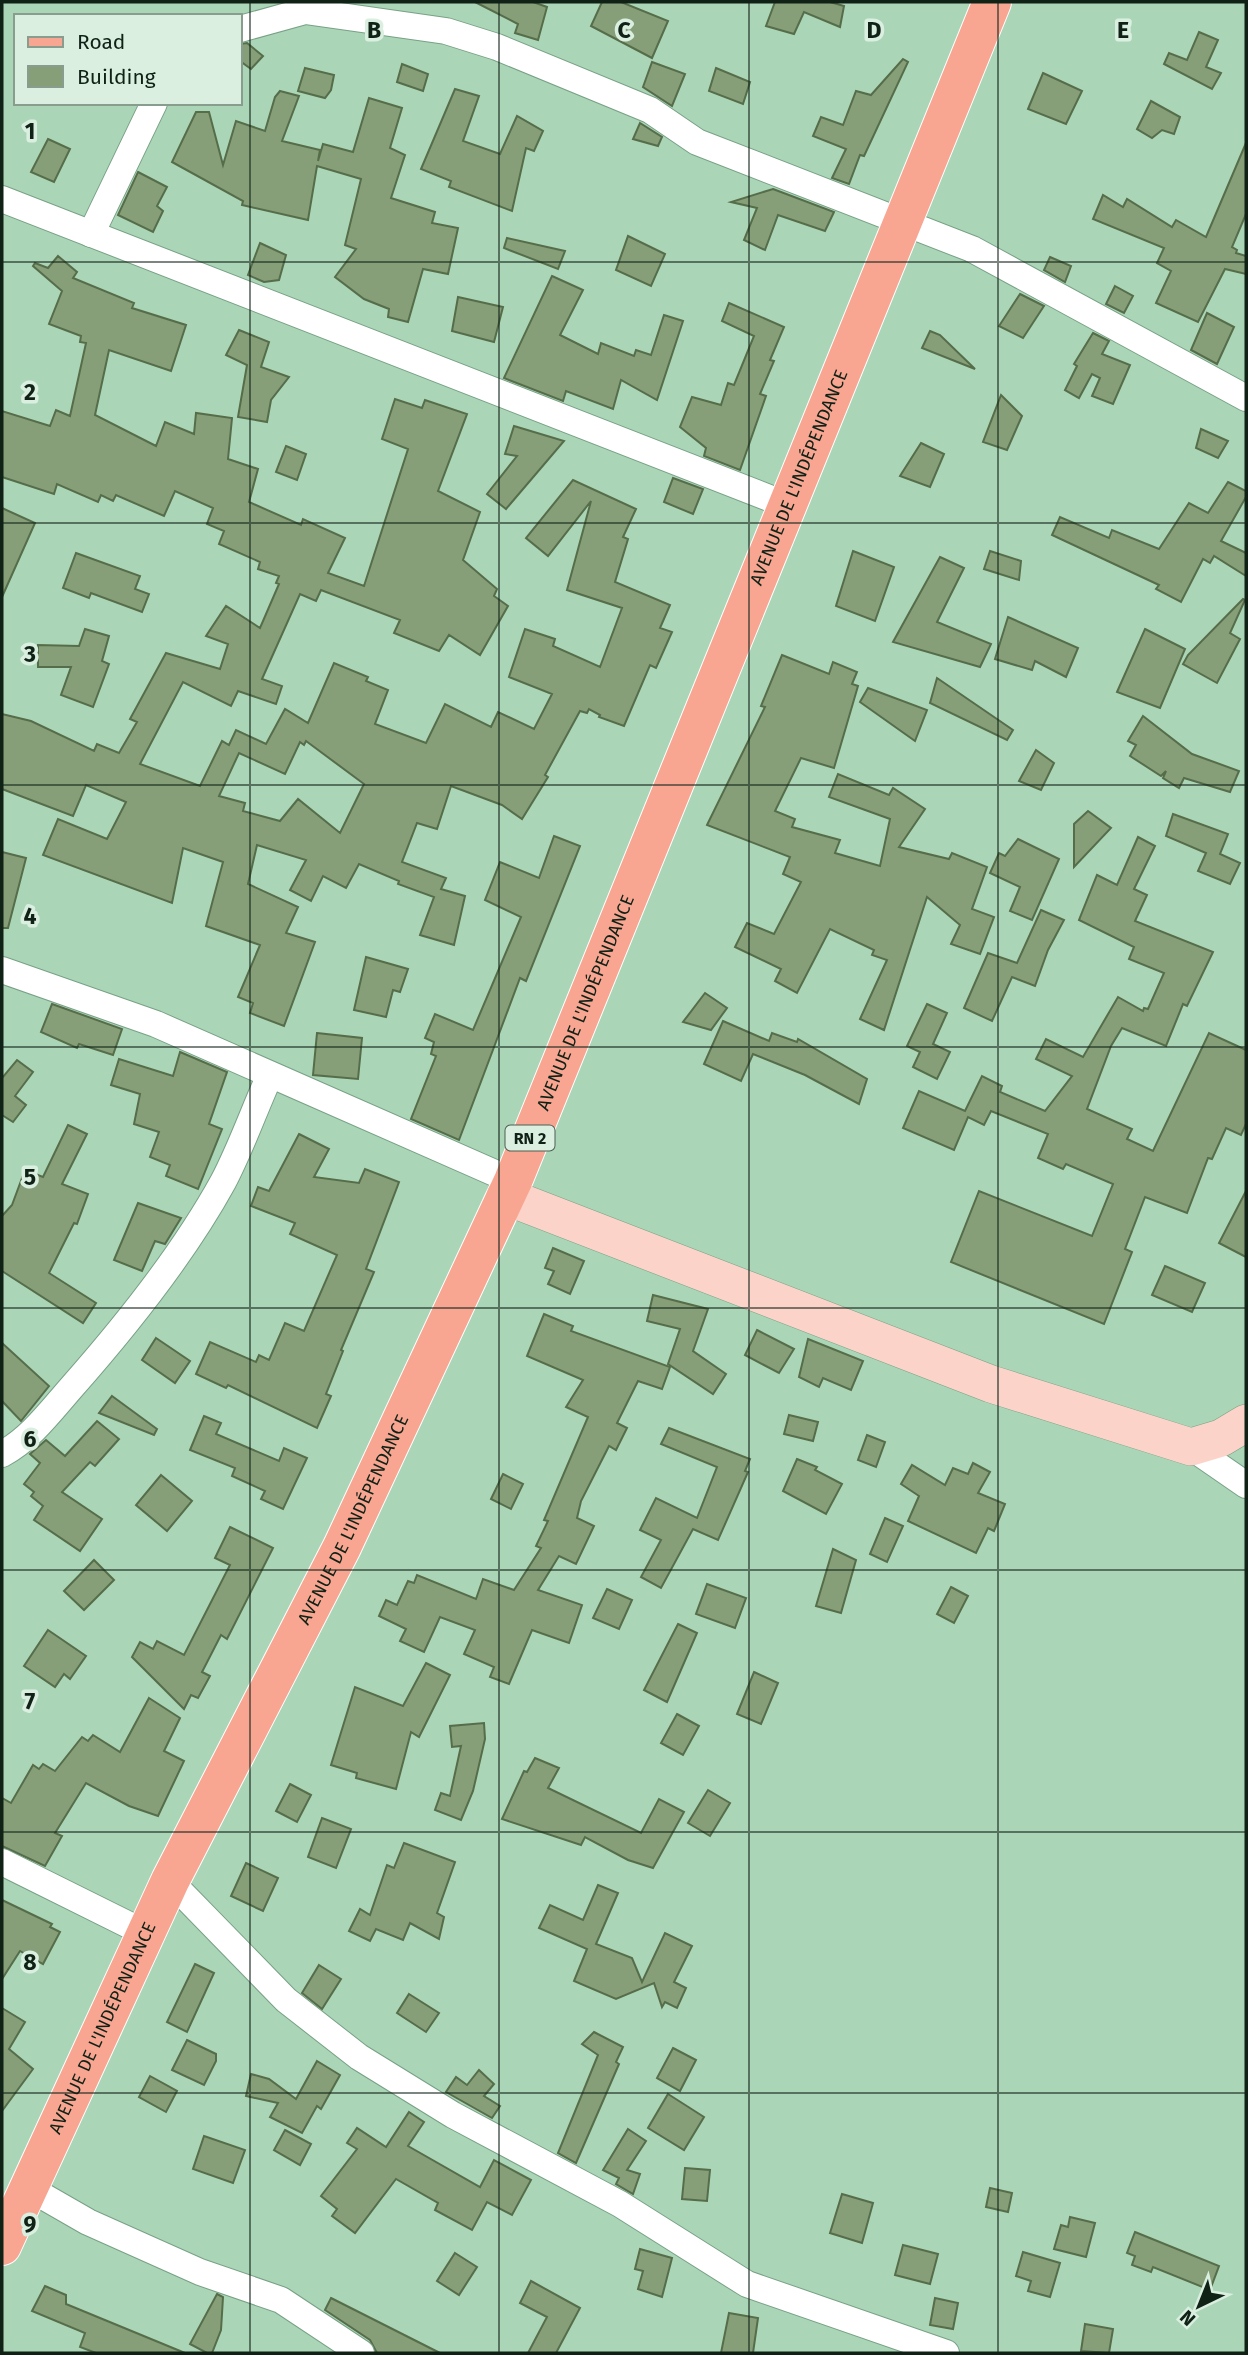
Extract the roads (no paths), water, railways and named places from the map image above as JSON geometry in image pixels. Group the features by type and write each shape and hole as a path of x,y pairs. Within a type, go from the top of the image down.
{"main road":[{"name":"AVENUE DE L'INDÉPENDANCE","path":"2,2246 170,1881 342,1547 509,1189 992,2"}],"street":[{"path":"242,28 305,11 446,31 497,47 650,110 697,142 903,219 972,249 1246,398"},
{"path":"91,234 153,105"},
{"path":"2,199 787,505"},
{"path":"2,970 156,1024 270,1074 509,1189 992,1384 1191,1447 1246,1485"},
{"path":"2,1454 18,1445 46,1418 109,1345 205,1212 224,1179 270,1074"},
{"path":"1191,1447 1221,1438 1246,1423"},
{"path":"2,1862 147,1934"},
{"path":"170,1881 286,2000 359,2057 442,2108 620,2204 747,2284 946,2353"},
{"path":"27,2187 89,2222 200,2272 281,2301 361,2353"}]}
